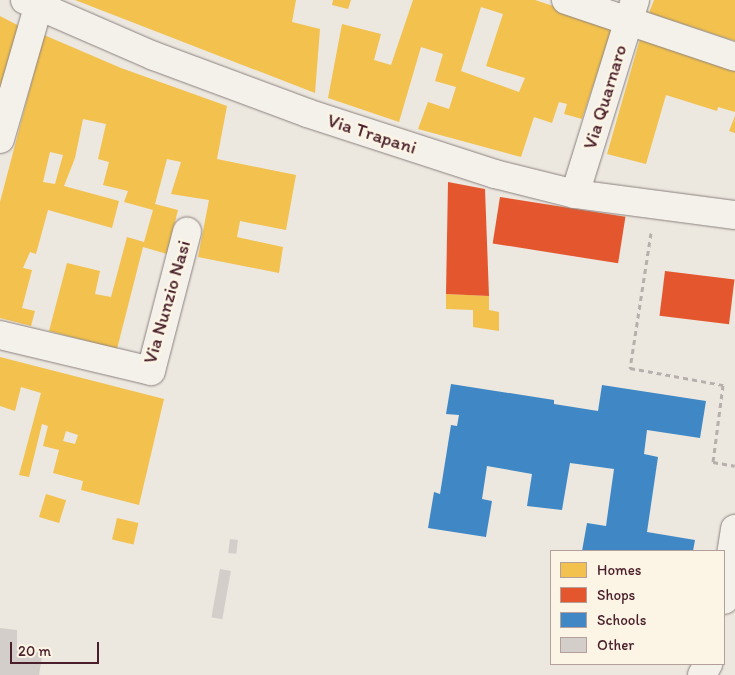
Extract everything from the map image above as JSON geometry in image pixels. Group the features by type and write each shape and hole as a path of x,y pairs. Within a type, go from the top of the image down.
{"street":[{"path":"566,0 632,11 735,57"},
{"path":"0,139 31,3"},
{"name":"Via Trapani","path":"31,3 154,56 307,113 495,174 575,194 735,215"},
{"name":"Via Quarnaro","path":"575,194 632,11"},
{"name":"Via Nunzio Nasi","path":"0,335 151,371 187,232"},
{"path":"725,594 735,529"}],"path":[{"path":"655,205 630,368 723,385 713,462 735,466"}],"building: Homes":[{"path":"75,0 296,0 292,22 320,29 315,93"},
{"path":"333,0 351,0 348,9 332,5"},
{"path":"413,0 535,0 613,26 582,119 564,114 567,104 559,102 552,123 534,117 521,157 418,129 428,102 449,109 456,87 435,81 443,54 421,47 399,122 328,98 342,24 381,34 374,60 391,65","holes":["481,7 503,14 486,66 525,78 519,92 461,71"]},
{"path":"654,0 735,0 735,41 649,13"},
{"path":"0,16 23,28 0,110"},
{"path":"44,35 121,68 227,106 217,159 296,175 286,230 240,221 237,237 283,247 279,273 198,257 209,200 171,194 181,162 167,159 155,204 178,210 167,254 143,247 117,349 49,331 67,263 100,271 95,294 111,297 127,237 144,242 153,210 124,202 128,191 103,185 109,162 98,159 106,124 83,119 75,158 64,186 119,201 112,228 48,210 36,254 30,252 23,268 32,270 22,308 35,311 31,326 0,318 0,202","holes":["50,152 63,155 55,184 43,182"]},
{"path":"640,39 735,69 735,112 718,107 717,111 666,95 646,164 607,154"},
{"path":"735,116 735,133 729,131"},
{"path":"446,294 489,296 489,310 499,312 499,331 473,327 473,310 446,309"},
{"path":"0,357 164,399 139,505 81,490 83,481 53,473 59,450 43,446 48,426 42,424 29,477 19,475 41,393 21,387 15,411 0,406","holes":["66,431 78,435 75,444 63,441"]},
{"path":"46,494 66,500 59,523 39,517"},
{"path":"117,518 138,523 133,544 112,539"}],"building: Shops":[{"path":"448,182 485,189 489,296 446,294"},
{"path":"500,197 625,217 618,263 493,243"},
{"path":"665,271 734,280 729,324 660,316"}],"building: Schools":[{"path":"451,384 554,400 554,404 598,411 602,385 706,401 700,438 647,430 644,454 658,457 647,532 695,540 693,550 582,550 587,523 606,526 614,469 570,463 562,510 527,506 532,474 487,466 482,499 492,501 486,537 428,528 434,492 440,494 451,425 457,426 459,415 446,414"}],"building: Other":[{"path":"230,539 238,540 236,554 228,553"},
{"path":"220,569 231,571 222,619 211,617"},
{"path":"0,628 17,630 17,649 43,652 39,675 0,675"}]}
